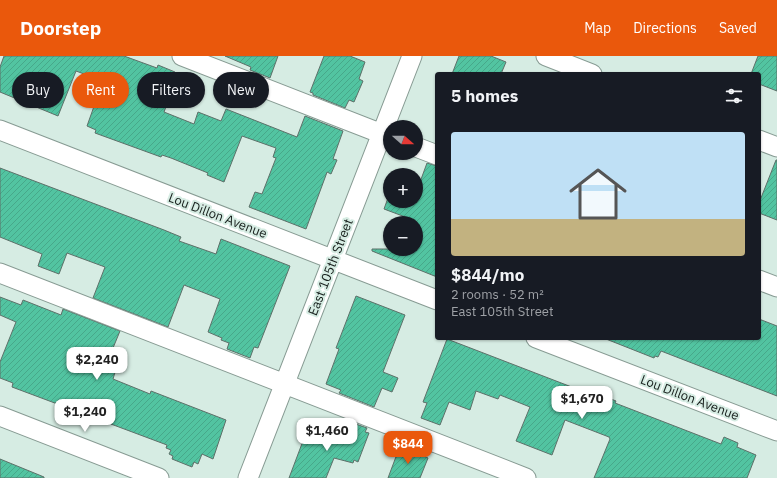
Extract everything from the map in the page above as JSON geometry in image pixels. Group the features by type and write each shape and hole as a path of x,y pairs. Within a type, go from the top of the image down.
{"street":[{"path":"182,56 383,134"},
{"name":"East 105th Street","path":"391,120 412,56"},
{"path":"546,56 587,72"},
{"name":"Lou Dillon Avenue","path":"0,130 435,299"},
{"path":"761,141 777,147"},
{"name":"East 105th Street","path":"248,478 334,260 383,142"},
{"path":"423,150 435,154"},
{"path":"0,273 526,478"},
{"path":"761,281 777,287"},
{"name":"Lou Dillon Avenue","path":"541,340 777,431"},
{"path":"0,416 159,478"}],"building":[{"path":"4,56 124,56 157,68 158,65 175,72 137,72 137,108 166,108 164,112 194,124 198,112 221,121 226,109 297,137 305,116 343,131 333,159 337,160 331,174 327,172 306,229 249,207 255,192 262,194 276,158 273,157 276,148 242,136 224,182 207,175 208,173 171,158 162,155 161,157 95,133 96,130 87,126 93,108 129,108 129,72 72,72 72,81 64,101 64,72 12,72 12,97 0,92 0,67"},
{"path":"225,56 278,56 270,78 269,72 255,72 250,70 251,67"},
{"path":"324,56 350,56 365,62 359,79 363,81 354,102 349,100 345,108 313,95 313,93 310,92"},
{"path":"459,56 491,56 506,62 502,72 453,72"},
{"path":"758,56 777,56 777,91 761,85 761,72 752,72"},
{"path":"39,108 61,108 58,116"},
{"path":"777,160 777,220 761,214 761,198"},
{"path":"427,163 435,165 435,276 384,256 423,256 423,216 403,216 384,209 423,208 423,174"},
{"path":"0,168 164,230 181,237 179,241 216,254 221,239 290,266 258,348 254,347 250,358 227,349 229,343 208,332 220,299 184,285 168,327 93,298 105,267 67,253 59,274 38,266 42,254 0,237"},
{"path":"372,249 383,249 383,255 372,251"},
{"path":"356,296 405,315 383,372 398,378 392,392 382,388 374,407 339,393 341,390 326,384 339,349 336,348"},
{"path":"0,297 21,305 23,300 61,315 63,309 120,331 106,365 116,369 113,379 150,394 151,391 226,420 213,459 202,454 198,464 194,462 192,467 172,459 173,456 169,454 171,450 166,448 167,445 12,387 13,383 0,378 0,362 16,322 0,315"},
{"path":"761,320 777,326 777,396 661,351 658,357 655,356 654,358 609,340 761,340"},
{"path":"447,340 450,340 595,396 596,393 616,401 615,403 721,444 724,437 738,443 737,447 756,455 747,478 594,478 610,439 609,437 565,420 552,455 516,441 530,407 500,395 498,399 476,391 470,410 449,402 440,425 421,418 427,403 423,402"},
{"path":"353,423 367,428 365,432 369,433 358,462 354,460 353,463 334,458 326,478 289,478 306,433 310,434 312,428 348,439"},
{"path":"400,446 428,458 420,478 388,478"},
{"path":"0,459 44,477 44,478 0,478"}]}
